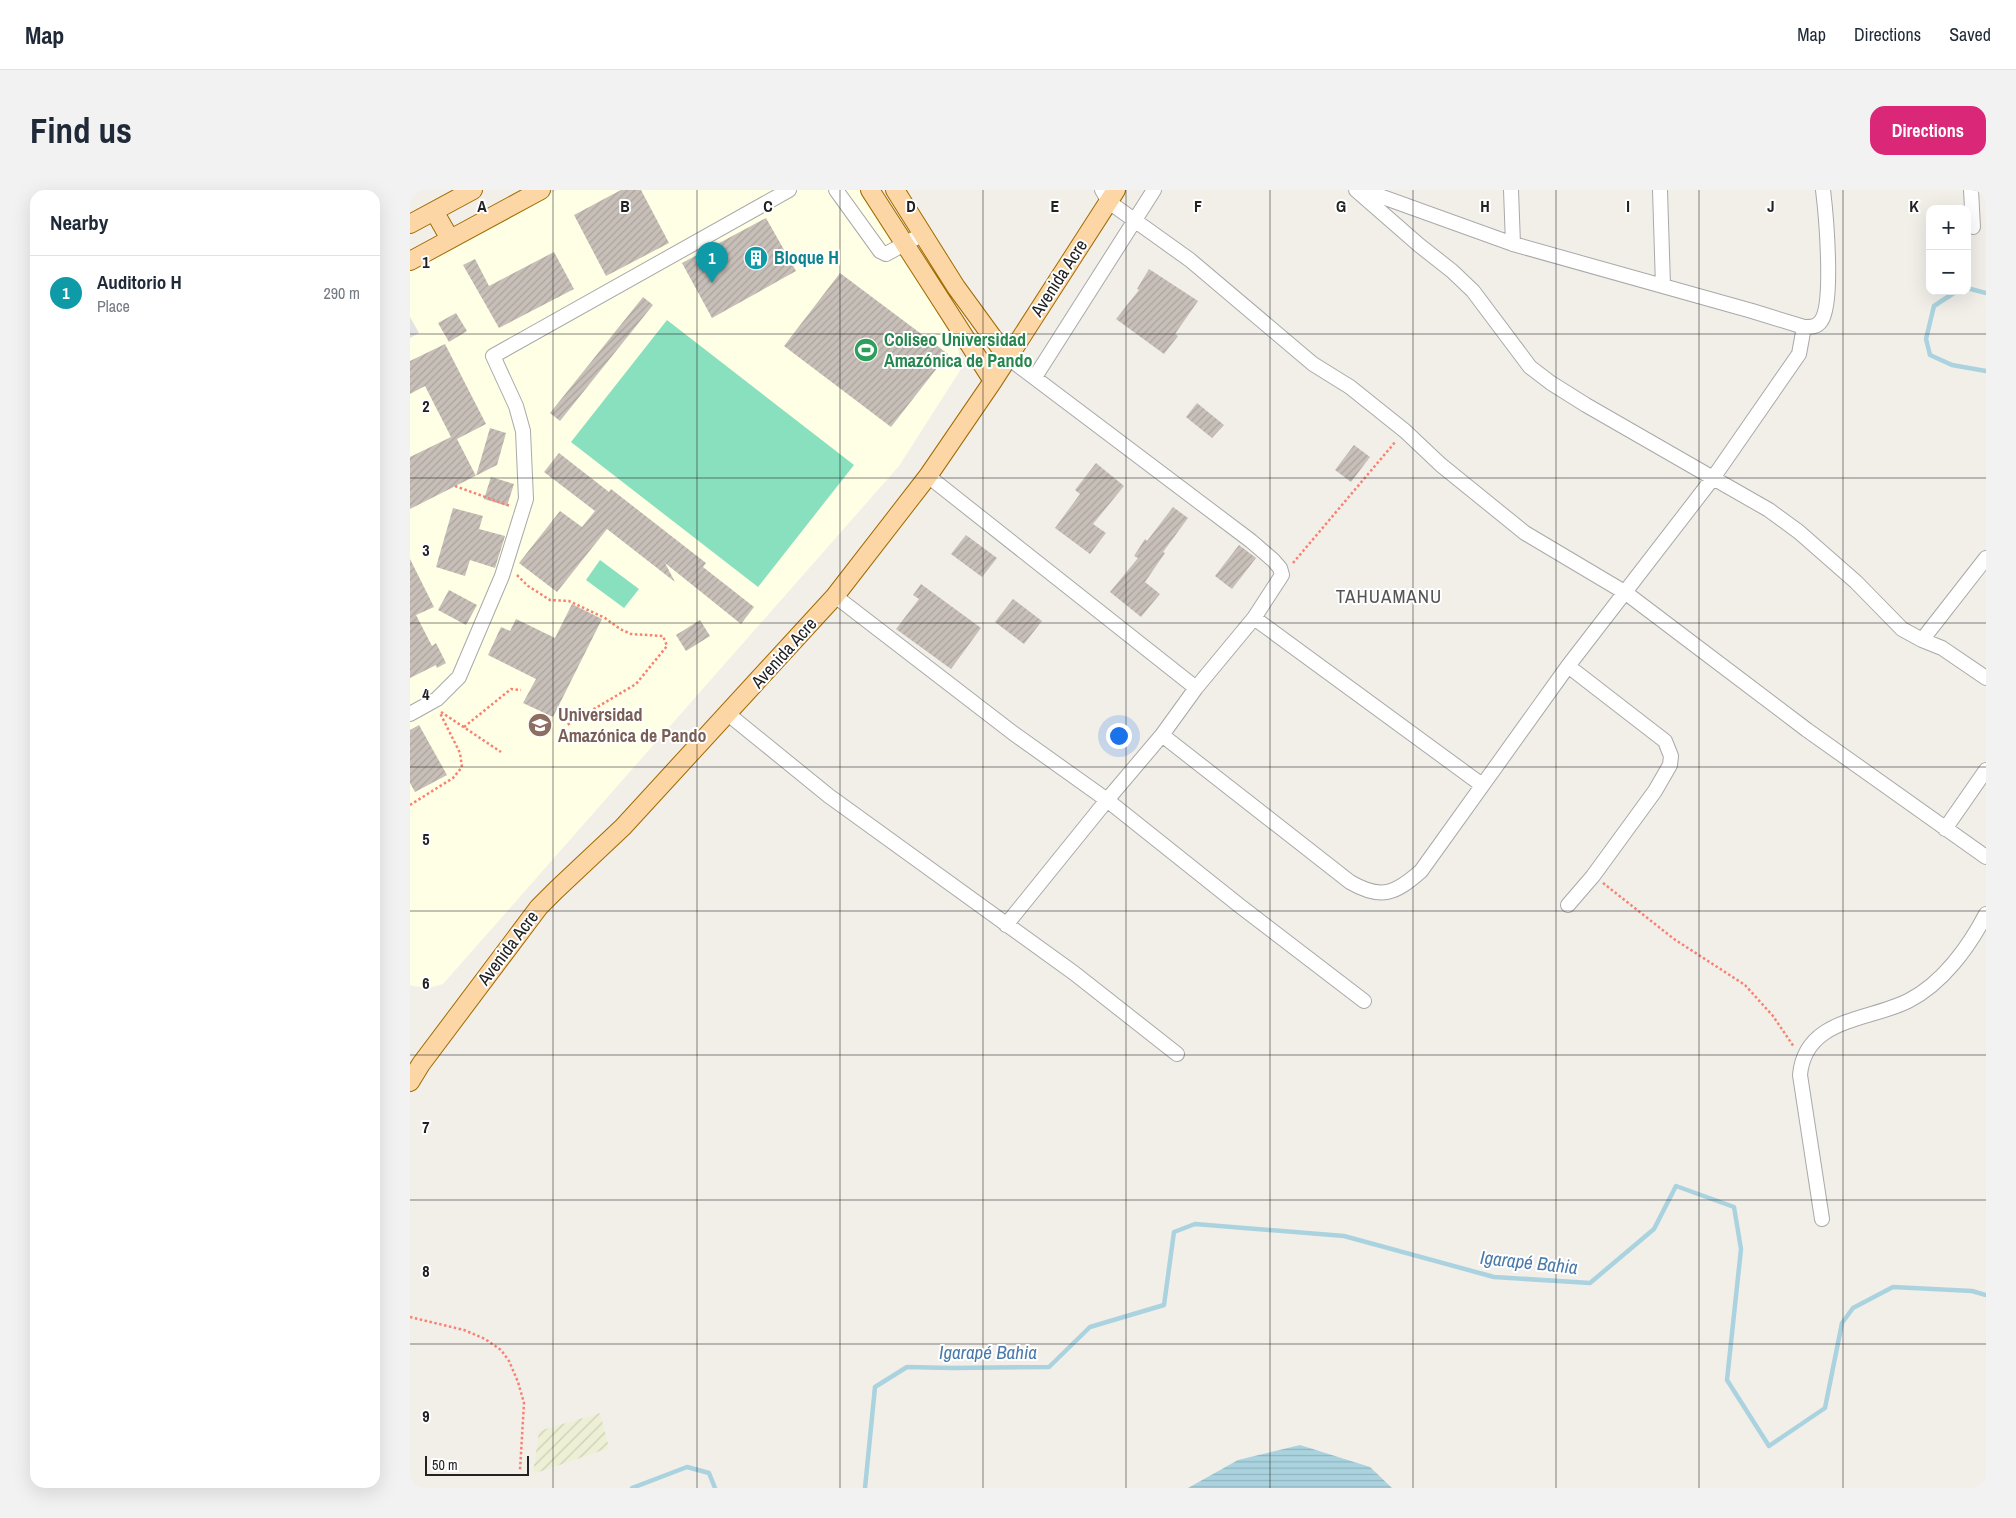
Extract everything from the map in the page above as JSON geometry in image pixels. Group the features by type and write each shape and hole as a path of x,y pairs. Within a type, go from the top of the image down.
{"main road":[{"path":"410,262 541,190"},
{"path":"870,190 993,381"},
{"path":"895,190 956,287 1007,357"},
{"path":"410,224 462,193"},
{"name":"Avenida Acre","path":"410,1082 421,1064 539,907 623,827 835,596 928,476 993,381 1109,194"},
{"path":"434,211 450,239"}],"street":[{"path":"410,714 438,705 459,677 506,563 526,499 523,431 516,406 493,356 789,190"},
{"path":"836,190 880,251 886,254 923,234"},
{"path":"1035,378 1154,190"},
{"path":"1356,190 1419,245 1452,270 1473,291 1530,367 1586,405 1769,510 1799,532 1856,582 1902,629 1942,648 1986,678"},
{"path":"1364,190 1513,244 1804,328 1812,328 1820,323 1824,316 1827,292 1827,231 1823,190"},
{"path":"1511,190 1513,244"},
{"path":"1660,190 1663,286"},
{"path":"1971,190 1972,226"},
{"path":"1109,194 1135,220 1190,260 1312,364 1350,387 1405,431 1441,466 1525,533 1626,593 1807,730 1944,829 1967,842 1986,858"},
{"path":"1162,735 1344,878 1364,890 1374,893 1395,891 1405,885 1421,871 1568,666 1626,593 1712,478 1799,354 1804,328"},
{"path":"1006,925 1162,735 1196,688 1254,618 1273,592 1282,575 1280,568 1273,560 1251,541 1007,357"},
{"path":"928,476 1196,688"},
{"path":"1922,640 1986,558"},
{"path":"835,596 1013,733 1107,800 1232,900 1364,1001"},
{"path":"1254,618 1482,785"},
{"path":"1568,666 1664,741 1671,756 1670,765 1655,791 1594,876 1568,905"},
{"path":"728,714 828,796 1074,973 1177,1054"},
{"path":"1944,829 1986,770"},
{"path":"1822,1219 1800,1075 1801,1060 1810,1044 1830,1028 1879,1013 1909,1001 1931,985 1967,946 1986,914"}],"path":[{"path":"1282,575 1405,431"},
{"path":"455,486 522,511"},
{"path":"506,563 528,586 550,600 568,601 605,618 620,629 631,634 663,636 667,646 636,684 567,725"},
{"path":"464,727 511,689 521,690"},
{"path":"438,705 464,727 501,752"},
{"path":"410,805 453,778 462,767 460,753 438,705"},
{"path":"1594,876 1674,939 1745,985 1773,1016 1801,1060"},
{"path":"410,1317 464,1330 493,1344 501,1350 509,1361 524,1402 520,1470"}],"shaded area":[{"name":"Universidad Amazónica de Pando","path":"557,190 861,190 901,247 958,349 961,369 899,466 443,984 428,988 413,986 410,985 410,271"},
{"path":"410,317 419,333 410,338"},
{"path":"600,1413 609,1448 533,1474 539,1431"}],"green space":[{"path":"667,320 854,465 758,587 571,442"},
{"path":"600,560 639,589 624,608 586,580"}],"water":[{"path":"1300,1445 1370,1467 1392,1488 1188,1488 1238,1460"}],"building":[{"path":"621,190 641,190 669,243 606,276 574,215"},
{"path":"766,218 796,271 712,318 682,263"},
{"path":"554,252 574,289 499,328 463,265 475,259 489,286"},
{"path":"1149,269 1198,301 1175,334 1178,336 1164,354 1116,319 1139,290 1137,289"},
{"name":"Coliseo Universidad Amazónica de Pando","path":"840,273 948,354 891,427 784,346"},
{"path":"643,297 653,305 560,421 550,413"},
{"path":"456,313 467,331 449,342 438,323"},
{"path":"445,344 486,424 457,439 476,476 410,509 410,457 451,437 425,386 410,394 410,361"},
{"path":"1197,403 1224,425 1212,438 1186,417"},
{"path":"490,428 506,433 497,465 476,476"},
{"path":"1354,445 1370,457 1351,482 1335,470"},
{"path":"559,453 609,492 611,489 706,563 703,567 754,607 741,624 665,563 675,582 607,529 557,592 519,563 560,511 582,527 595,511 544,472"},
{"path":"1096,463 1124,486 1093,524 1106,533 1090,554 1055,528 1080,494 1075,490"},
{"path":"491,477 514,484 507,506 484,499"},
{"path":"1173,507 1188,518 1163,552 1165,553 1145,582 1160,594 1141,617 1110,592 1138,558 1134,556 1145,539 1147,541"},
{"path":"453,508 483,516 479,529 505,536 495,568 470,560 465,576 436,567"},
{"path":"966,535 997,558 982,577 951,554"},
{"path":"1239,545 1256,558 1232,589 1215,576"},
{"path":"410,559 434,607 416,615 432,646 436,643 446,663 437,668 436,665 410,678"},
{"path":"921,584 981,628 951,669 896,629 919,599 913,595"},
{"path":"449,590 477,605 466,625 438,610"},
{"path":"1013,599 1042,621 1024,644 995,622"},
{"path":"572,604 602,619 553,717 523,703 536,679 488,655 501,627 510,631 516,619 555,638"},
{"path":"700,620 710,636 686,651 676,635"},
{"path":"419,725 447,775 415,792 410,783 410,730"}],"waterway":[{"name":"Igarapé Bahia","path":"1971,289 1986,293"},
{"name":"Igarapé Bahia","path":"1951,295 1934,306 1926,339 1930,355 1952,365 1986,371"},
{"name":"Igarapé Bahia","path":"865,1488 875,1387 907,1367 1049,1367 1090,1327 1164,1305 1174,1232 1195,1224 1344,1236 1494,1277 1590,1283 1654,1229 1676,1186 1734,1207 1741,1249 1727,1380 1769,1446 1825,1408 1842,1323 1853,1308 1893,1287 1972,1291 1986,1295"},
{"name":"Igarapé Bahia","path":"632,1488 687,1467 709,1473 715,1488"}],"place":[{"name":"Bloque H","path":"756,258"},
{"name":"Auditorio H","path":"712,283"},
{"name":"Coliseo Universidad Amazónica de Pando","path":"866,350"},
{"name":"Universidad Amazónica de Pando","path":"540,725"}],"district":[{"name":"TAHUAMANU","path":"1389,596"}]}
